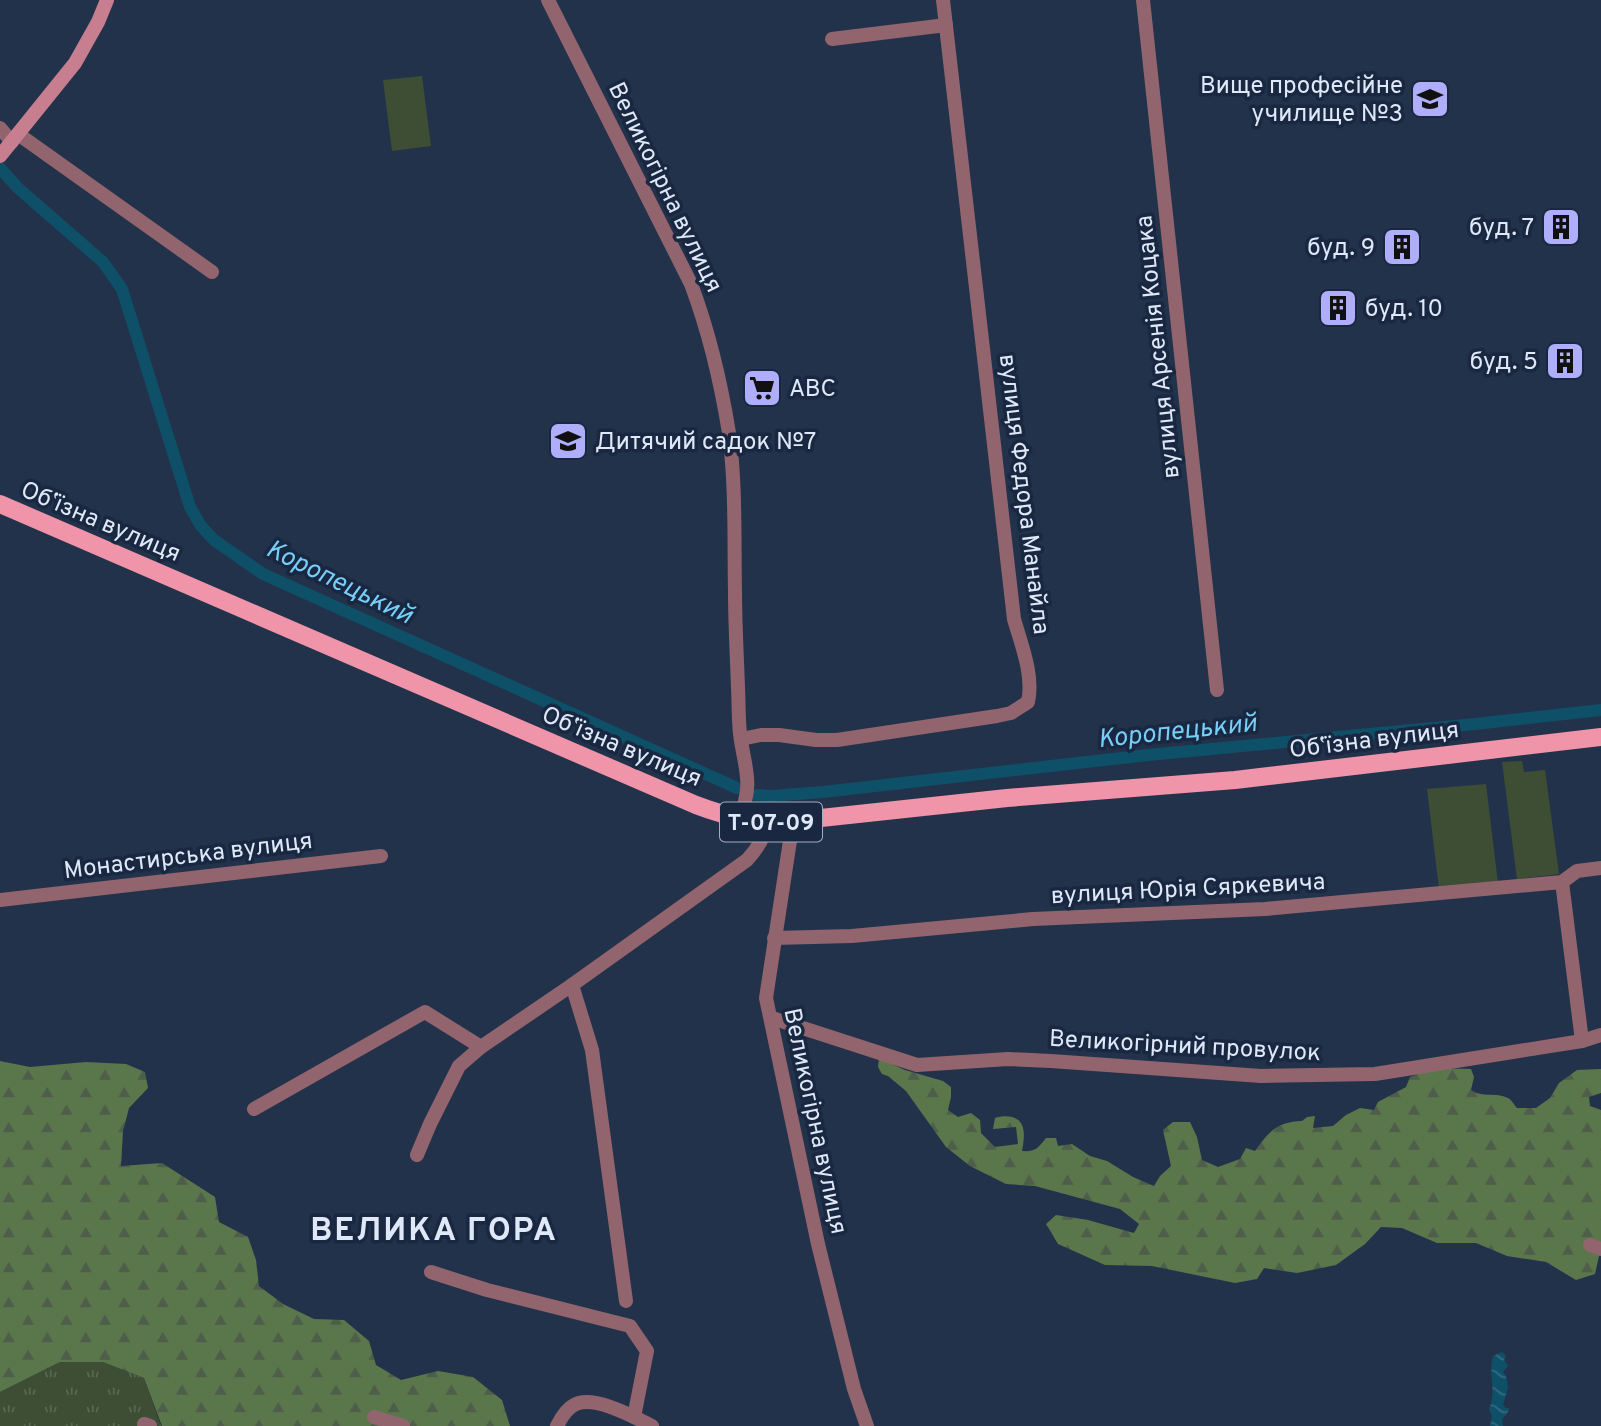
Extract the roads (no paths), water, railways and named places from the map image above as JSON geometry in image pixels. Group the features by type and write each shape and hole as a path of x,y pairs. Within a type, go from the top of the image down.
{"main road":[{"path":"9,146 75,63 99,22 107,0"},
{"name":"Обʼїзна вулиця","path":"0,505 696,805 740,819 793,821 1007,798 1236,780 1601,737"}],"street":[{"name":"Великогірна вулиця","path":"548,0 691,284 721,388 729,433 733,481 741,739 749,781 740,819"},
{"name":"вулиця Федора Манайла","path":"741,739 770,735 837,740 997,716 1011,713 1028,702 1028,675 1014,619 943,0"},
{"name":"вулиця Арсенія Коцака","path":"1143,0 1217,690"},
{"path":"832,39 946,25"},
{"path":"0,128 9,146 212,272"},
{"name":"Великогірна вулиця","path":"793,821 766,998 818,1244 854,1389 867,1426"},
{"path":"417,1156 459,1066 481,1047 747,860 765,835 768,822"},
{"name":"Монастирська вулиця","path":"0,900 381,856"},
{"name":"вулиця Юрія Сяркевича","path":"774,938 852,936 1033,919 1265,909 1562,883 1577,871 1601,867"},
{"path":"1562,883 1582,1041"},
{"path":"572,985 592,1050 625,1301"},
{"path":"254,1109 425,1012 481,1047"},
{"name":"Великогірний провулок","path":"772,1018 918,1065 1008,1059 1051,1060 1261,1076 1376,1074 1582,1041 1601,1035"},
{"path":"431,1272 488,1290 630,1325 647,1351 634,1417"},
{"path":"557,1426 575,1404 592,1401 652,1426"},
{"path":"374,1417 403,1426"}],"water":[{"path":"1502,1352 1506,1356 1504,1360 1508,1366 1503,1372 1508,1387 1503,1405 1509,1408 1502,1419 1503,1426 1490,1426 1492,1362 1493,1356"}],"waterway":[{"name":"Коропецький","path":"0,168 18,188 103,262 122,289 190,507 201,526 214,540 263,574 737,788"},
{"name":"Коропецький","path":"757,795 823,792 1148,755 1601,710"}],"place":[{"name":"Вище професійне училище №3","path":"1430,99"},
{"name":"буд. 7","path":"1561,227"},
{"name":"буд. 9","path":"1402,247"},
{"name":"буд. 10","path":"1338,308"},
{"name":"буд. 5","path":"1565,361"},
{"name":"АВС","path":"762,388"},
{"name":"Дитячий садок №7","path":"568,441"}],"district":[{"name":"ВЕЛИКА ГОРА","path":"434,1229"}]}
